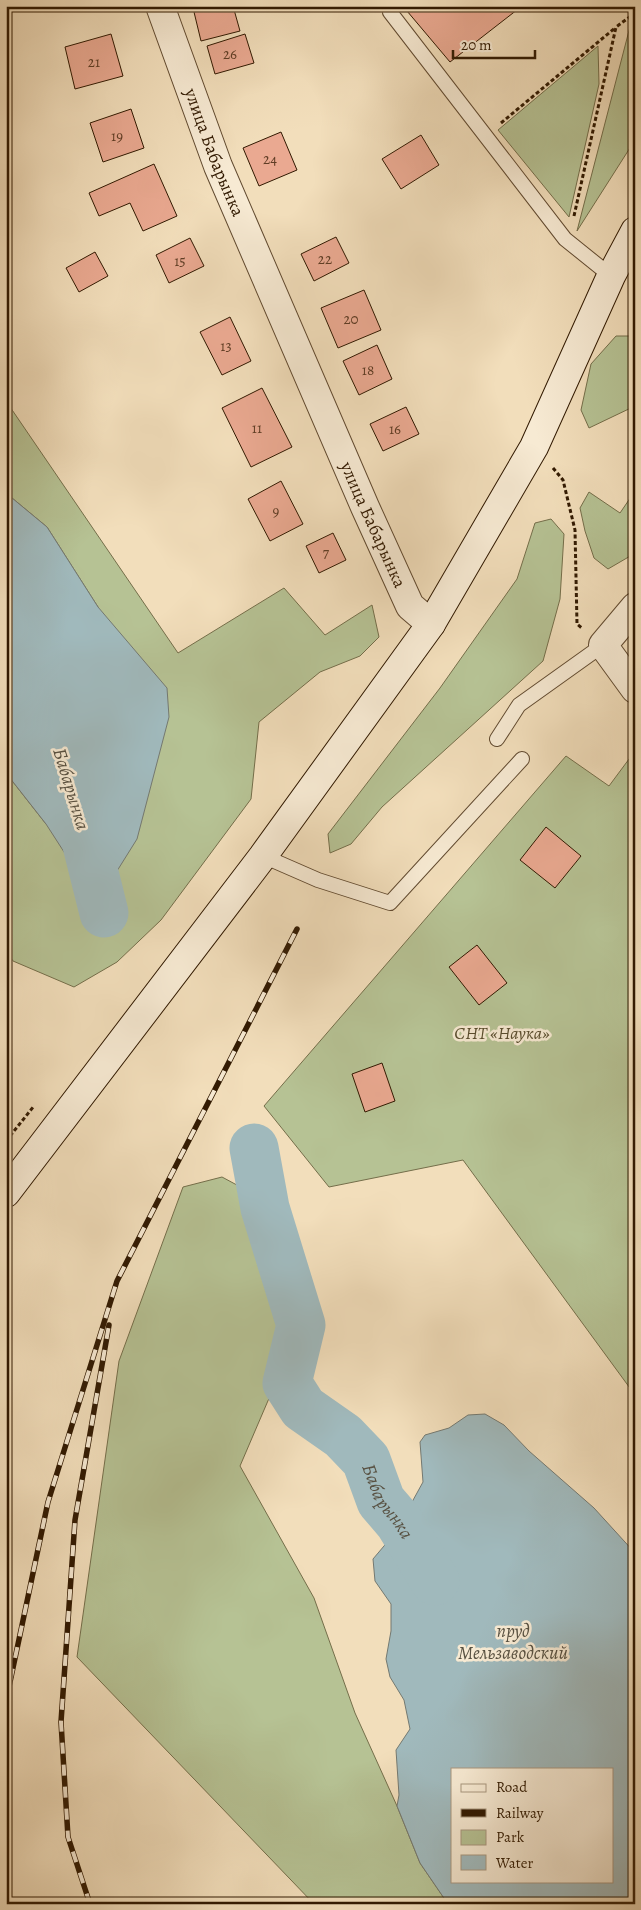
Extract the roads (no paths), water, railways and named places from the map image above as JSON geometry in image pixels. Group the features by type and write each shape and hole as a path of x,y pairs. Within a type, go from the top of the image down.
{"street":[{"name":"улица Бабарынка","path":"160,6 218,166 365,507 410,606 431,624"},
{"path":"6,1193 263,856 431,624 534,447 611,276 635,231"},
{"path":"635,607 603,645 635,689"}],"lane":[{"path":"393,6 390,12 565,239 611,276"},
{"path":"497,739 520,706 603,645"},
{"path":"263,856 318,880 390,903 522,759"}],"water":[{"path":"6,493 47,527 98,607 167,688 169,717 137,839 112,879 84,883 46,824 6,773"},
{"name":"пруд Мельзаводский","path":"485,1414 504,1425 529,1451 594,1508 635,1553 635,1904 448,1904 420,1863 397,1806 399,1795 396,1750 410,1729 404,1700 390,1677 386,1659 391,1631 391,1604 375,1581 373,1559 395,1533 423,1482 420,1442 425,1435 449,1428 468,1415"}],"waterway":[{"name":"Бабарынка","path":"80,817 104,913"},
{"name":"Бабарынка","path":"254,1148 265,1208 301,1325 287,1383 303,1408 343,1436 366,1460 381,1501 399,1522 435,1581"}],"railway":[{"path":"6,1701 48,1502 117,1281 297,929"},
{"path":"90,1904 68,1837 61,1722 75,1520 109,1325"},
{"path":"6,1726 7,1699"}],"park label":[{"name":"СНТ «Наука»","path":"502,1033"}]}
